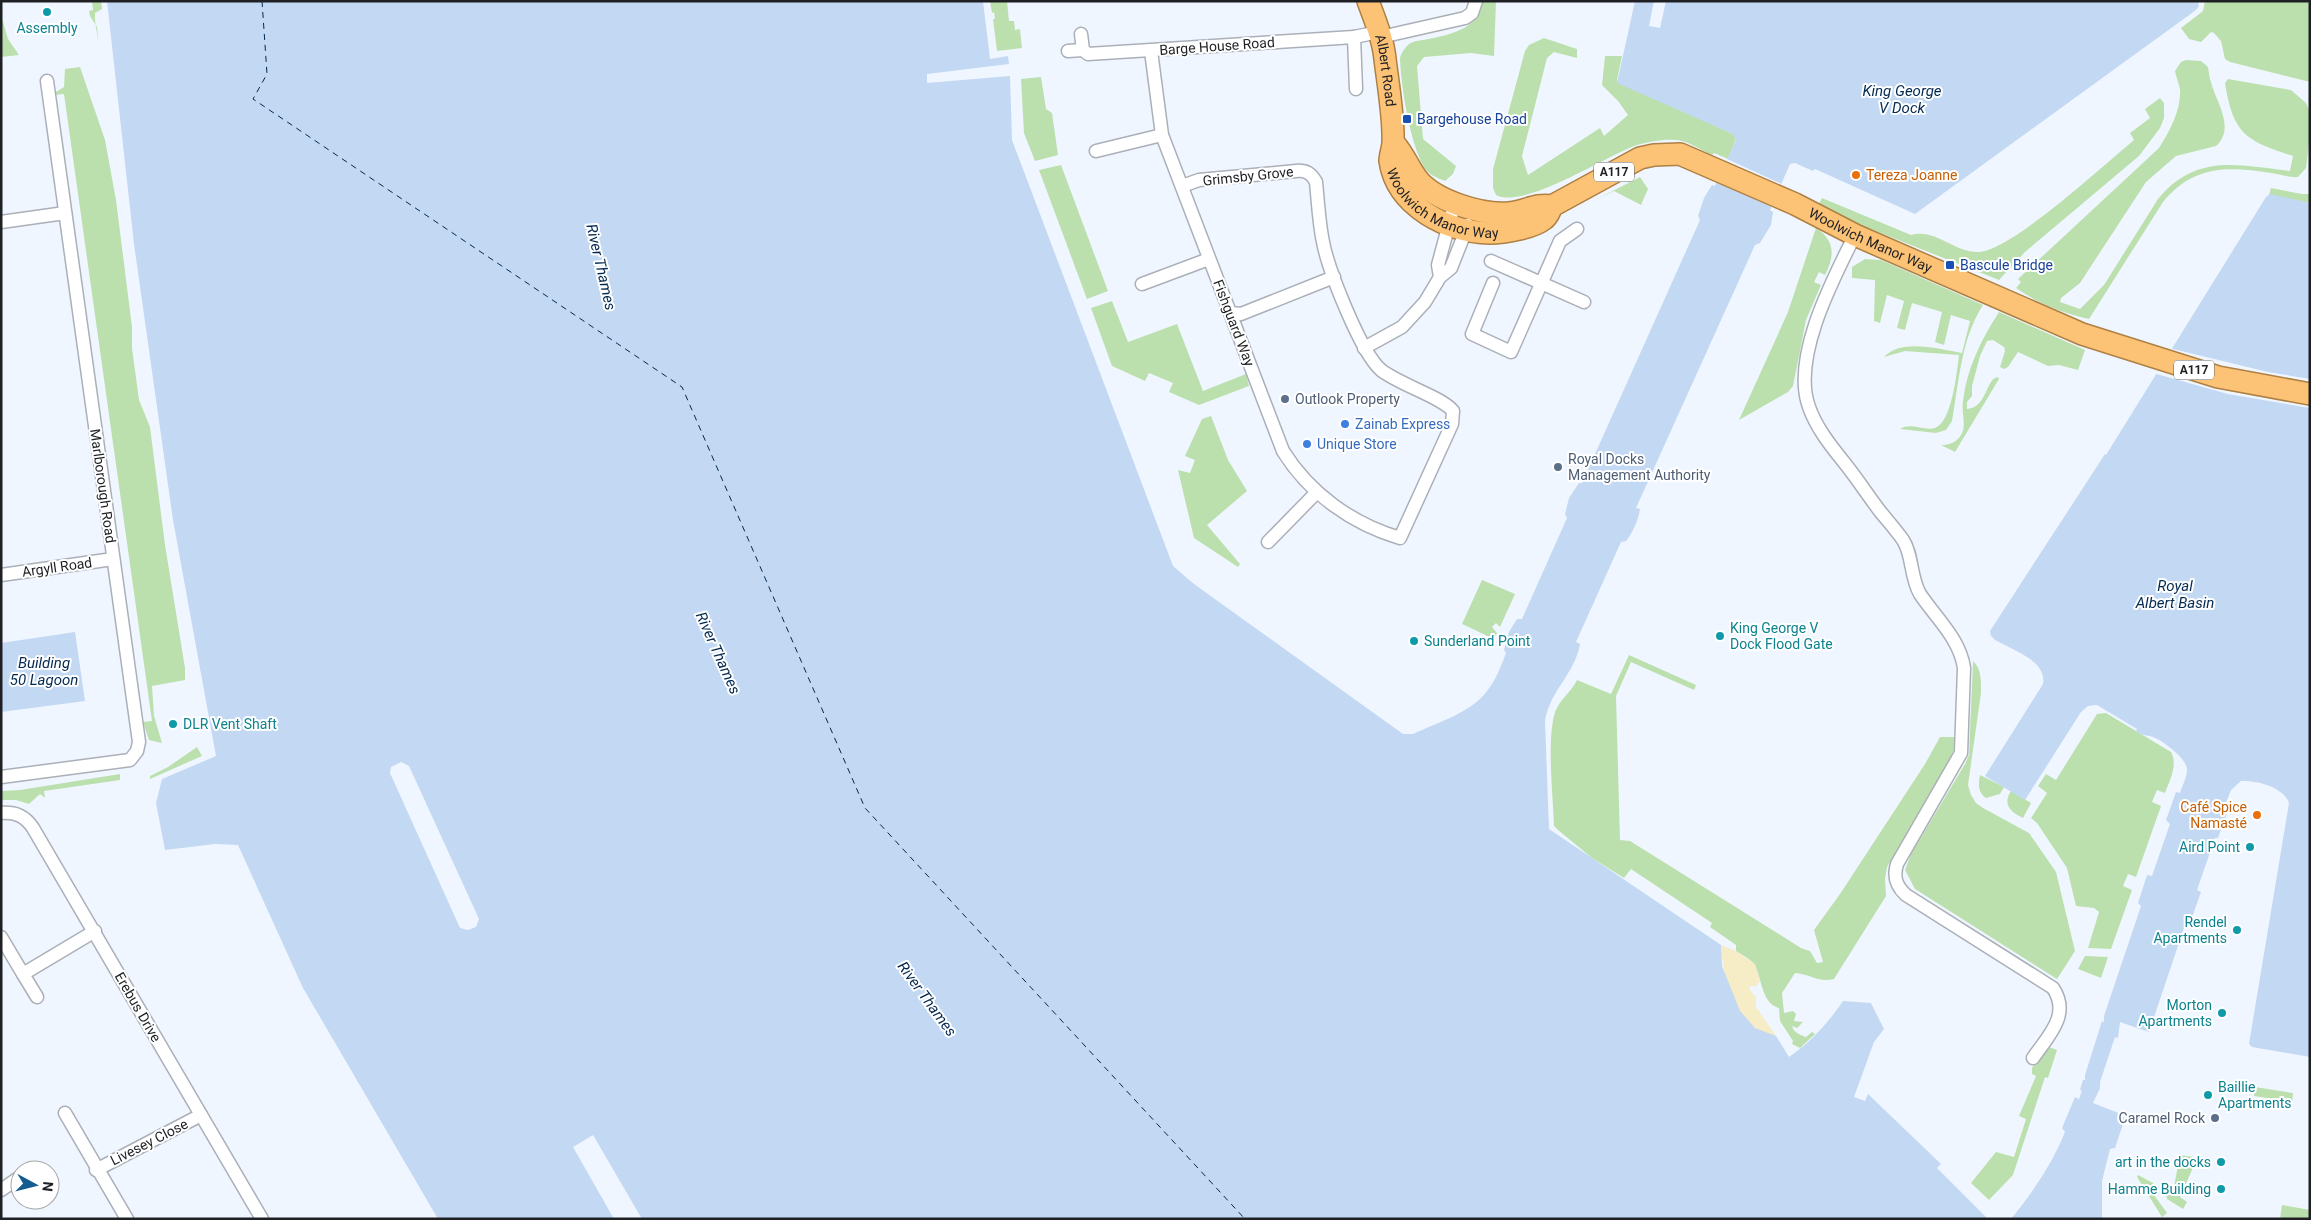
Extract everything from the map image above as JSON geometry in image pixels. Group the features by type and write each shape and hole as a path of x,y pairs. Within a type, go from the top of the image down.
{"highway":[{"name":"Albert Road","path":"1368,1 1380,35 1394,143"},
{"name":"Woolwich Manor Way","path":"1394,143 1405,156 1412,172 1421,183 1434,193 1464,206 1508,213 1540,204 1552,206"},
{"name":"Woolwich Manor Way","path":"1394,143 1390,160 1396,179 1405,193 1424,213 1457,228 1490,233 1523,228 1545,219 1552,206 1630,163 1647,156 1680,154 1795,204 1855,235 2082,334 2218,376 2310,394"}],"street":[{"name":"Barge House Road","path":"1068,51 1082,50 1088,54 1151,51 1380,35 1465,18 1472,14 1476,1"},
{"path":"1081,34 1082,50"},
{"path":"1354,38 1356,89"},
{"name":"Fishguard Way","path":"1151,51 1162,135 1283,451 1295,470 1317,492 1353,518 1403,542 1452,424 1455,410 1398,382 1377,365 1364,348"},
{"name":"Marlborough Road","path":"1,777 130,760 137,751 139,742 46,81"},
{"path":"1096,150 1162,135"},
{"name":"Grimsby Grove","path":"1182,186 1198,180 1296,171 1309,172 1316,182 1323,244 1334,277 1364,348"},
{"path":"1364,348 1402,327 1425,302 1440,277 1451,268 1457,228 1464,206"},
{"path":"1440,277 1438,265 1457,228 1464,206"},
{"path":"1,222 65,213"},
{"path":"1493,283 1472,334 1512,352 1560,241 1577,229"},
{"path":"1855,235 1808,346 1806,398 1826,438 1904,542 1914,580 1920,593 1952,636 1963,660 1964,668 1960,753 1897,864 1895,872 1897,884 1906,895 2053,988 2060,1001 2060,1014 2033,1058"},
{"path":"1142,284 1209,259"},
{"path":"1491,260 1584,302"},
{"path":"1231,313 1240,314 1334,277"},
{"path":"1268,542 1317,492"},
{"name":"Argyll Road","path":"1,575 114,559"},
{"name":"Erebus Drive","path":"1,813 16,814 29,821 262,1219"},
{"path":"23,974 95,931"},
{"path":"1,937 37,997"},
{"name":"Livesey Close","path":"65,1113 96,1170 127,1219"},
{"name":"Livesey Close","path":"96,1170 202,1115"}],"green space":[{"path":"92,1 101,1 102,9 95,13 96,25 89,11 93,10"},
{"path":"990,1 1007,1 1009,21 1014,21 1015,30 1020,29 1022,48 997,51 993,19 995,19"},
{"path":"1481,1 1496,1 1494,56 1471,53 1424,57 1417,66 1423,139 1456,166 1453,174 1445,181 1428,172 1414,144 1402,84 1400,57 1411,43 1463,29 1476,18 1480,10"},
{"path":"2205,1 2307,1 2310,5 2310,82 2230,62 2225,59 2221,41 2214,33 2211,32 2201,42 2189,39 2181,28 2203,11"},
{"path":"1,15 8,39 19,55 1,57"},
{"path":"1544,38 1577,49 1577,58 1554,52 1547,58 1522,156 1528,175 1600,128 1604,136 1628,115 1618,101 1602,85 1605,56 1622,56 1617,80 1623,84 1733,134 1736,139 1728,159 1714,153 1712,155 1680,140 1656,141 1637,145 1566,179 1526,195 1509,198 1496,195 1493,188 1493,169 1525,51 1529,45"},
{"path":"2186,60 2201,61 2208,67 2210,80 2225,123 2222,139 2216,146 2176,156 2146,182 2080,283 2061,298 2060,302 2080,309 2104,285 2158,199 2172,184 2187,174 2203,168 2235,165 2290,171 2293,156 2253,140 2238,125 2228,100 2225,83 2228,79 2291,90 2306,103 2310,112 2310,134 2306,168 2298,177 2240,169 2226,169 2212,171 2186,181 2163,202 2089,319 2051,307 2016,288 2021,282 2018,279 2159,148 2179,106 2180,90 2175,71 2181,62"},
{"path":"80,67 105,140 116,200 139,400 150,427 165,545 185,668 185,680 152,686 154,716 162,743 149,740 143,722 152,721 64,94 54,95 54,93 64,87 65,69"},
{"path":"1041,77 1046,109 1052,113 1058,155 1035,161 1024,133 1021,79"},
{"path":"2160,98 2164,103 2164,118 2160,128 2139,156 2025,252 1999,280 1858,224 1819,204 1822,198 1911,235 1929,235 1961,249 1979,252 1994,248 2035,222 2134,140 2130,133 2150,118 2145,109"},
{"path":"1061,165 1108,291 1087,299 1039,170"},
{"path":"1640,177 1648,189 1641,205 1614,191 1595,200"},
{"path":"2271,188 2310,194 2310,203 2269,195"},
{"path":"1816,228 1830,243 1832,255 1825,275 1819,272 1814,282 1821,285 1806,320 1793,386 1788,392 1739,420 1788,312"},
{"path":"1865,259 1881,260 1983,305 1965,346 1952,421 1946,430 1936,433 1900,429 1908,426 1931,429 1941,424 1946,416 1953,395 1959,355 1905,351 1884,357 1891,351 1910,346 1932,347 1962,353 1970,321 1951,315 1944,345 1935,342 1942,312 1912,303 1905,330 1897,328 1904,301 1887,295 1880,323 1874,321 1875,280 1852,278 1852,267"},
{"path":"1112,301 1128,342 1177,324 1203,391 1246,374 1249,386 1199,405 1169,392 1173,383 1149,373 1145,381 1112,366 1091,308"},
{"path":"1999,312 2085,350 2078,370 2059,365 2048,366 2018,352 2008,367 2004,369 2000,367 2005,351 2004,347 1993,340 1987,341 1980,356 1972,386 1972,396 1967,402 1967,409 1979,403 1994,379 1998,377 1999,379 1955,452 1941,445 1955,442 1963,431 1963,405 1971,366 1986,333"},
{"path":"1211,416 1228,460 1247,491 1207,525 1240,564 1238,567 1194,538 1178,470 1190,473 1195,460 1185,456 1202,419"},
{"path":"1482,580 1515,594 1500,627 1496,623 1492,627 1497,633 1494,639 1462,624"},
{"path":"1629,655 1696,685 1694,690 1631,662 1616,696 1620,840 1630,841 1801,948 1810,951 1817,963 1823,962 1814,930 1840,894 1925,764 1940,737 1954,737 1954,749 1949,761 1887,867 1885,879 1886,896 1834,979 1823,980 1795,973 1782,993 1784,1013 1793,1011 1796,1014 1794,1021 1803,1022 1797,1028 1792,1026 1794,1030 1806,1037 1812,1032 1815,1034 1800,1048 1792,1044 1793,1041 1780,1021 1779,1008 1769,1002 1754,964 1736,951 1736,945 1710,927 1712,923 1631,869 1624,878 1592,858 1554,826 1551,741 1556,711 1577,680 1611,694"},
{"path":"1973,661 1976,664 1981,680 1981,693 1968,785 1976,803 2029,833 2056,872 2075,951 2057,979 1915,889 1905,870 1911,854 1969,755"},
{"path":"2106,713 2171,752 2174,762 2165,793 2157,790 2152,802 2161,806 2136,877 2128,874 2123,886 2132,890 2111,949 2088,948 2099,912 2094,908 2076,906 2067,868 2037,823 2031,818 2047,793 2038,786 2046,774 2056,780 2097,714"},
{"path":"197,747 202,756 150,779 150,776 168,767"},
{"path":"120,774 120,780 44,791 45,798 40,794 29,804 16,800 1,800 1,791 20,790"},
{"path":"1980,775 2004,787 2000,794 1986,798 1983,796 1979,788"},
{"path":"2011,791 2031,803 2023,818 2009,808 2007,800"},
{"path":"2085,956 2108,957 2101,978 2078,969"},
{"path":"2046,1046 2057,1050 2048,1078 2045,1077 2013,1175 1989,1200 1971,1183 1996,1152 2014,1157 2026,1119 2019,1116 2036,1076 2032,1074 2032,1068"},
{"path":"2255,1087 2293,1093 2292,1102 2254,1096"},
{"path":"2180,1155 2194,1157 2192,1170 2180,1197 2187,1202 2183,1209 2167,1199 2165,1188 2173,1192"},
{"path":"2138,1175 2153,1183 2154,1195 2167,1213 2162,1217 2137,1177"},
{"path":"2282,1205 2310,1210 2310,1219 2280,1219"}],"sand":[{"path":"1721,945 1736,951 1755,964 1760,981 1756,986 1750,986 1750,990 1756,997 1756,1007 1776,1036 1756,1029 1739,1011 1726,979"}],"water":[{"path":"107,1 983,1 990,59 1008,56 1009,64 927,74 927,83 1010,76 1012,140 1173,566 1194,584 1403,734 1413,734 1463,711 1480,699 1493,682 1506,653 1504,650 1509,632 1517,619 1522,619 1567,518 1565,514 1569,498 1579,483 1582,483 1700,220 1698,216 1704,198 1712,185 1715,186 1736,140 1733,134 1617,83 1635,1 2198,2 2199,6 2196,10 1915,214 1815,169 1813,171 1795,163 1790,164 1770,210 1773,212 1771,225 1760,243 1755,245 1636,508 1640,509 1635,526 1626,541 1621,542 1576,642 1580,644 1577,655 1552,700 1545,721 1549,829 1721,945 1722,966 1740,1011 1755,1028 1776,1036 1789,1057 1819,1032 1843,1001 1871,1003 1884,1029 1874,1042 1854,1097 1865,1101 1868,1094 1941,1164 1937,1168 1988,1219 438,1219 303,988 238,845 215,844 165,850 156,803 162,779 216,756 173,520 134,244"},
{"name":"Royal Albert Basin","path":"2270,194 2310,203 2310,1057 2252,1047 2249,1044 2289,803 2286,797 2276,789 2261,783 2241,781 2231,790 2224,808 2228,810 2218,838 2215,838 2197,890 2201,892 2191,920 2186,922 2149,1032 2120,1022 2118,1038 2115,1037 2100,1082 2100,1088 2093,1103 2121,1114 2121,1117 2125,1118 2115,1148 2110,1149 2102,1181 2102,1219 2011,1219 2048,1166 2065,1132 2062,1128 2075,1097 2079,1099 2083,1080 2085,1080 2102,1021 2104,1022 2104,1016 2141,906 2138,903 2147,875 2152,876 2170,824 2166,820 2176,792 2180,793 2187,770 2183,760 2166,745 2155,738 2139,733 2136,731 2137,729 2097,705 2088,706 2081,712 2025,800 1985,776 2043,684 2043,676 2040,669 2034,663 2019,652 1995,640 1991,636 1990,631 2106,455 2266,197"},
{"name":"Building 50 Lagoon","path":"75,632 85,701 1,712 1,643"}],"pier":[{"path":"1654,1 1666,1 1660,28 1649,26"},
{"path":"1725,158 1784,185 1774,208 1715,182"},
{"path":"2169,348 2268,372 2310,379 2310,408 2228,394 2153,373"},
{"path":"401,762 409,766 479,919 476,927 468,930 460,928 390,773 391,767"},
{"path":"593,1135 642,1219 614,1219 573,1147"}],"ferry route":[{"path":"262,1 267,74 253,99 682,387 865,808 1245,1219"}],"place":[{"name":"Assembly","path":"47,12"},
{"name":"Bargehouse Road","path":"1407,119"},
{"name":"Tereza Joanne","path":"1856,175"},
{"name":"Bascule Bridge","path":"1950,265"},
{"name":"Outlook Property","path":"1285,399"},
{"name":"Zainab Express","path":"1345,424"},
{"name":"Unique Store","path":"1307,444"},
{"name":"Royal Docks Management Authority","path":"1558,467"},
{"name":"King George V Dock Flood Gate","path":"1720,636"},
{"name":"Sunderland Point","path":"1414,641"},
{"name":"DLR Vent Shaft","path":"173,724"},
{"name":"Café Spice Namasté","path":"2257,815"},
{"name":"Aird Point","path":"2250,847"},
{"name":"Rendel Apartments","path":"2237,930"},
{"name":"Morton Apartments","path":"2222,1013"},
{"name":"Baillie Apartments","path":"2208,1095"},
{"name":"Caramel Rock","path":"2215,1118"},
{"name":"art in the docks","path":"2221,1162"},
{"name":"Hamme Building","path":"2221,1189"}],"water label":[{"name":"King George V Dock","path":"1902,100"},
{"name":"River Thames","path":"601,267"},
{"name":"River Thames","path":"718,653"},
{"name":"River Thames","path":"927,999"}]}
